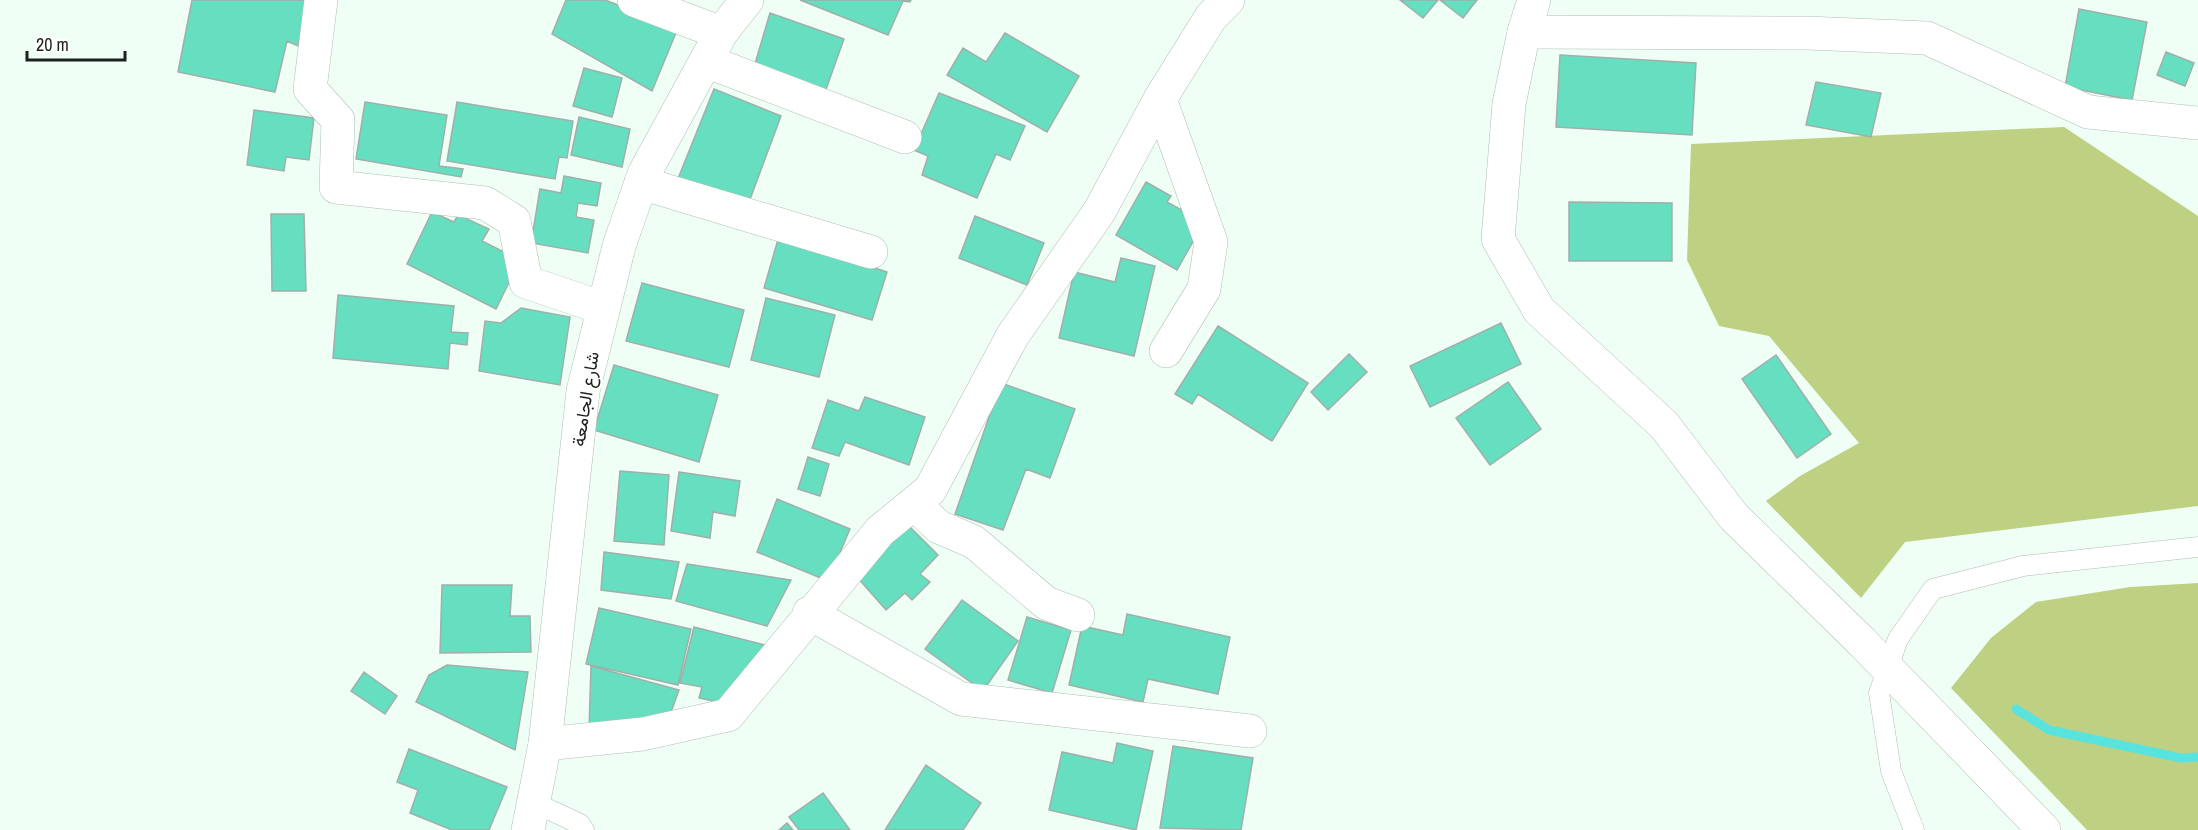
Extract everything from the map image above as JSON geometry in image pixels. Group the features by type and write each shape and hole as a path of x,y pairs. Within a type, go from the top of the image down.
{"street":[{"path":"321,0 310,89 338,120 336,187 485,203 514,220 526,282 603,308"},
{"path":"634,0 722,33"},
{"name":"شارع الجامعة","path":"531,816 545,744 583,391 619,246 641,183 722,33 747,0"},
{"path":"545,744 643,734 728,715 809,613 880,531 930,490 1013,334 1099,212 1160,99 1211,17 1228,0"},
{"path":"1534,0 1524,32 1509,104 1498,239 1539,310 1664,425 1734,517 1861,641 2044,830"},
{"path":"1524,32 1807,33 1927,38 2088,112 2198,123"},
{"path":"706,61 905,137"},
{"path":"1160,99 1211,242 1204,289 1166,351"},
{"path":"641,183 871,252"},
{"path":"914,504 939,526 974,542 1046,603 1078,615"},
{"path":"809,613 961,699 1250,731"}],"lane":[{"path":"1914,830 1891,771 1879,693 1898,639 1933,589 2024,566 2198,547"},
{"path":"531,816 580,824 584,830"}],"green space":[{"path":"2064,127 2198,216 2198,506 1905,542 1861,598 1766,501 1800,476 1859,443 1769,336 1719,326 1687,260 1691,144"},
{"path":"2198,583 2198,830 2087,830 1951,688 1991,638 2036,602 2130,587"}],"building":[{"path":"192,0 307,0 298,46 287,41 275,92 178,72"},
{"path":"566,0 605,0 678,28 652,91 552,34"},
{"path":"800,0 911,0 910,2 903,1 888,35"},
{"path":"1400,0 1438,0 1423,18"},
{"path":"1440,0 1477,0 1463,18"},
{"path":"2079,9 2147,22 2132,100 2065,87"},
{"path":"770,13 844,39 825,92 754,67"},
{"path":"1005,33 1079,76 1047,132 947,75 963,48 986,62"},
{"path":"2166,52 2194,63 2185,86 2157,75"},
{"path":"1560,55 1696,63 1692,135 1556,127"},
{"path":"584,68 622,78 612,117 573,106"},
{"path":"1816,82 1881,93 1871,137 1806,125"},
{"path":"714,89 781,116 746,210 677,181"},
{"path":"939,93 1025,126 1010,160 996,154 977,198 922,175 928,156 914,150"},
{"path":"365,102 447,115 439,166 463,169 461,177 356,159"},
{"path":"457,102 573,121 567,158 559,157 555,179 447,161"},
{"path":"254,110 314,118 309,160 286,157 284,171 247,165"},
{"path":"579,117 630,129 622,167 571,155"},
{"path":"564,176 601,183 597,206 578,203 576,217 594,220 588,253 531,243 540,189 561,193"},
{"path":"1146,182 1171,196 1167,202 1204,222 1177,270 1116,235"},
{"path":"1569,202 1672,203 1672,261 1569,261"},
{"path":"463,205 472,209 467,219 489,229 482,241 520,260 496,309 407,264 432,212 454,222"},
{"path":"271,214 304,214 306,291 272,291"},
{"path":"975,216 1044,243 1027,285 959,258"},
{"path":"779,236 887,272 872,320 764,288"},
{"path":"1121,258 1155,266 1134,356 1059,338 1074,272 1115,282"},
{"path":"642,283 744,310 729,367 626,341"},
{"path":"338,295 454,306 451,332 468,333 467,345 450,343 448,369 333,358"},
{"path":"766,298 835,315 819,377 751,360"},
{"path":"521,308 570,317 560,385 479,371 485,321 501,323"},
{"path":"1501,323 1521,364 1430,407 1410,366"},
{"path":"1218,326 1308,383 1272,441 1198,394 1192,404 1175,394"},
{"path":"1349,354 1367,372 1328,410 1311,392"},
{"path":"1776,355 1831,434 1797,458 1742,379"},
{"path":"614,365 718,395 699,462 594,430"},
{"path":"1508,382 1541,429 1490,465 1456,418"},
{"path":"1001,383 1075,409 1050,478 1026,469 1003,530 955,514"},
{"path":"865,397 925,417 909,465 845,442 839,456 812,448 828,400 859,411"},
{"path":"808,457 829,464 820,496 798,489"},
{"path":"620,471 669,475 664,545 614,541"},
{"path":"679,472 740,481 735,516 713,512 710,538 671,531"},
{"path":"777,499 850,529 828,581 757,552"},
{"path":"909,526 938,555 920,574 930,582 912,600 905,593 886,610 857,577"},
{"path":"604,552 679,562 671,599 601,590"},
{"path":"687,564 791,580 767,626 676,601"},
{"path":"442,585 512,585 510,616 530,616 531,652 440,653"},
{"path":"962,600 1018,641 983,691 925,649"},
{"path":"599,608 691,629 678,685 586,664"},
{"path":"1127,614 1230,637 1218,694 1148,679 1143,702 1069,685 1082,626 1123,635"},
{"path":"1027,617 1071,630 1052,693 1008,680"},
{"path":"694,627 765,645 730,705 699,698 702,687 680,683"},
{"path":"447,665 528,672 515,750 416,702 429,675"},
{"path":"591,666 679,690 666,726 589,730"},
{"path":"364,672 397,696 385,714 351,691"},
{"path":"1117,743 1153,751 1136,830 1049,810 1062,752 1113,763"},
{"path":"1173,746 1253,758 1241,830 1160,828"},
{"path":"409,749 507,787 489,830 452,830 410,813 418,790 397,782"},
{"path":"926,765 981,803 963,830 885,830"},
{"path":"823,793 850,830 799,830 789,817"},
{"path":"787,823 793,830 779,830"}],"waterway":[{"path":"2016,709 2049,730 2181,758 2198,757"}]}
